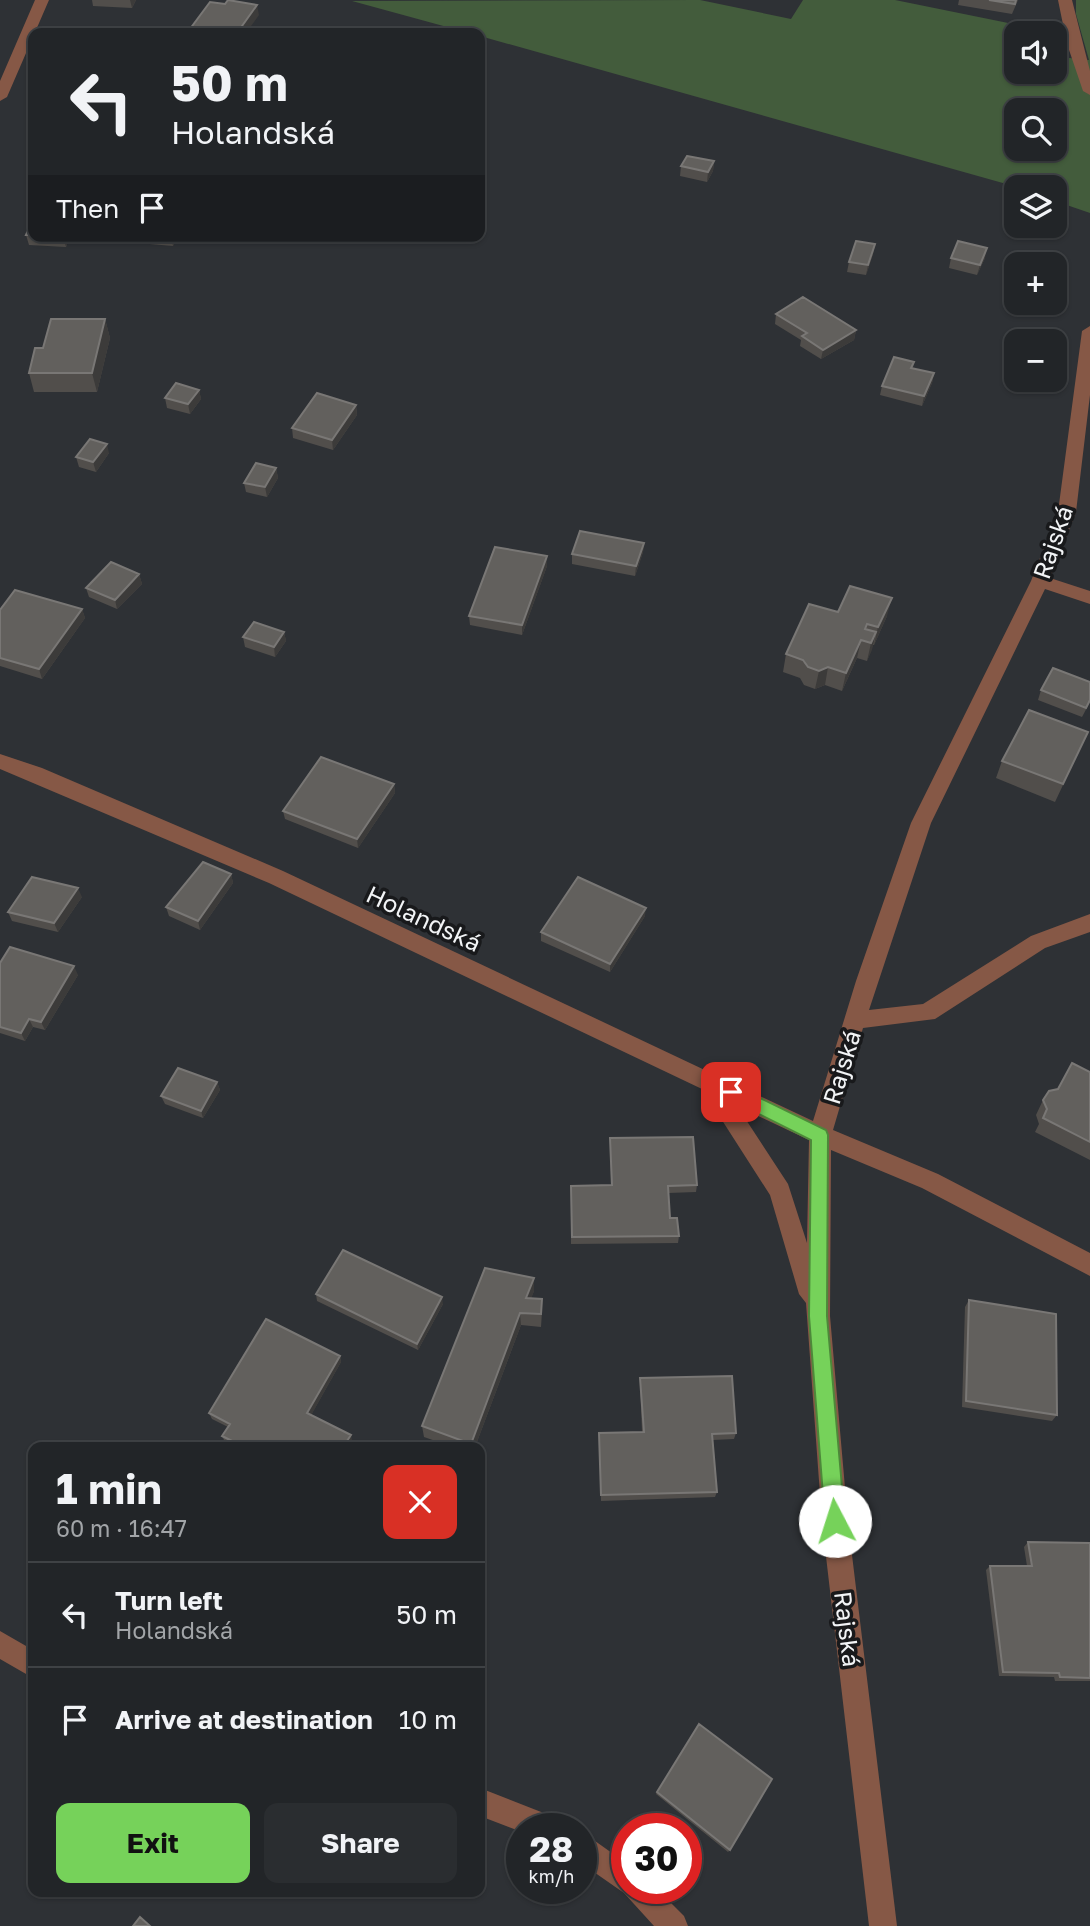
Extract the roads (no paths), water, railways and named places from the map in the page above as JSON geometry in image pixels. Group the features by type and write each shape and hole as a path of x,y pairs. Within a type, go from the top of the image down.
{"street":[{"path":"30,28 42,0"},
{"path":"1065,0 1074,44 1090,91"},
{"path":"0,97 28,32"},
{"name":"Rajská","path":"883,1926 835,1521 818,1316 820,1135 921,823 1040,581 1067,512 1090,331"},
{"path":"1040,581 1090,598"},
{"name":"Holandská","path":"0,761 35,772 276,877 820,1135 930,1181 1090,1265"},
{"path":"856,1020 927,1013 1038,942 1090,923"},
{"path":"708,1081 780,1191 818,1316"},
{"path":"0,1644 28,1662"},
{"path":"485,1804 508,1813"},
{"path":"597,1857 611,1868"},
{"path":"652,1904 674,1926"}]}
